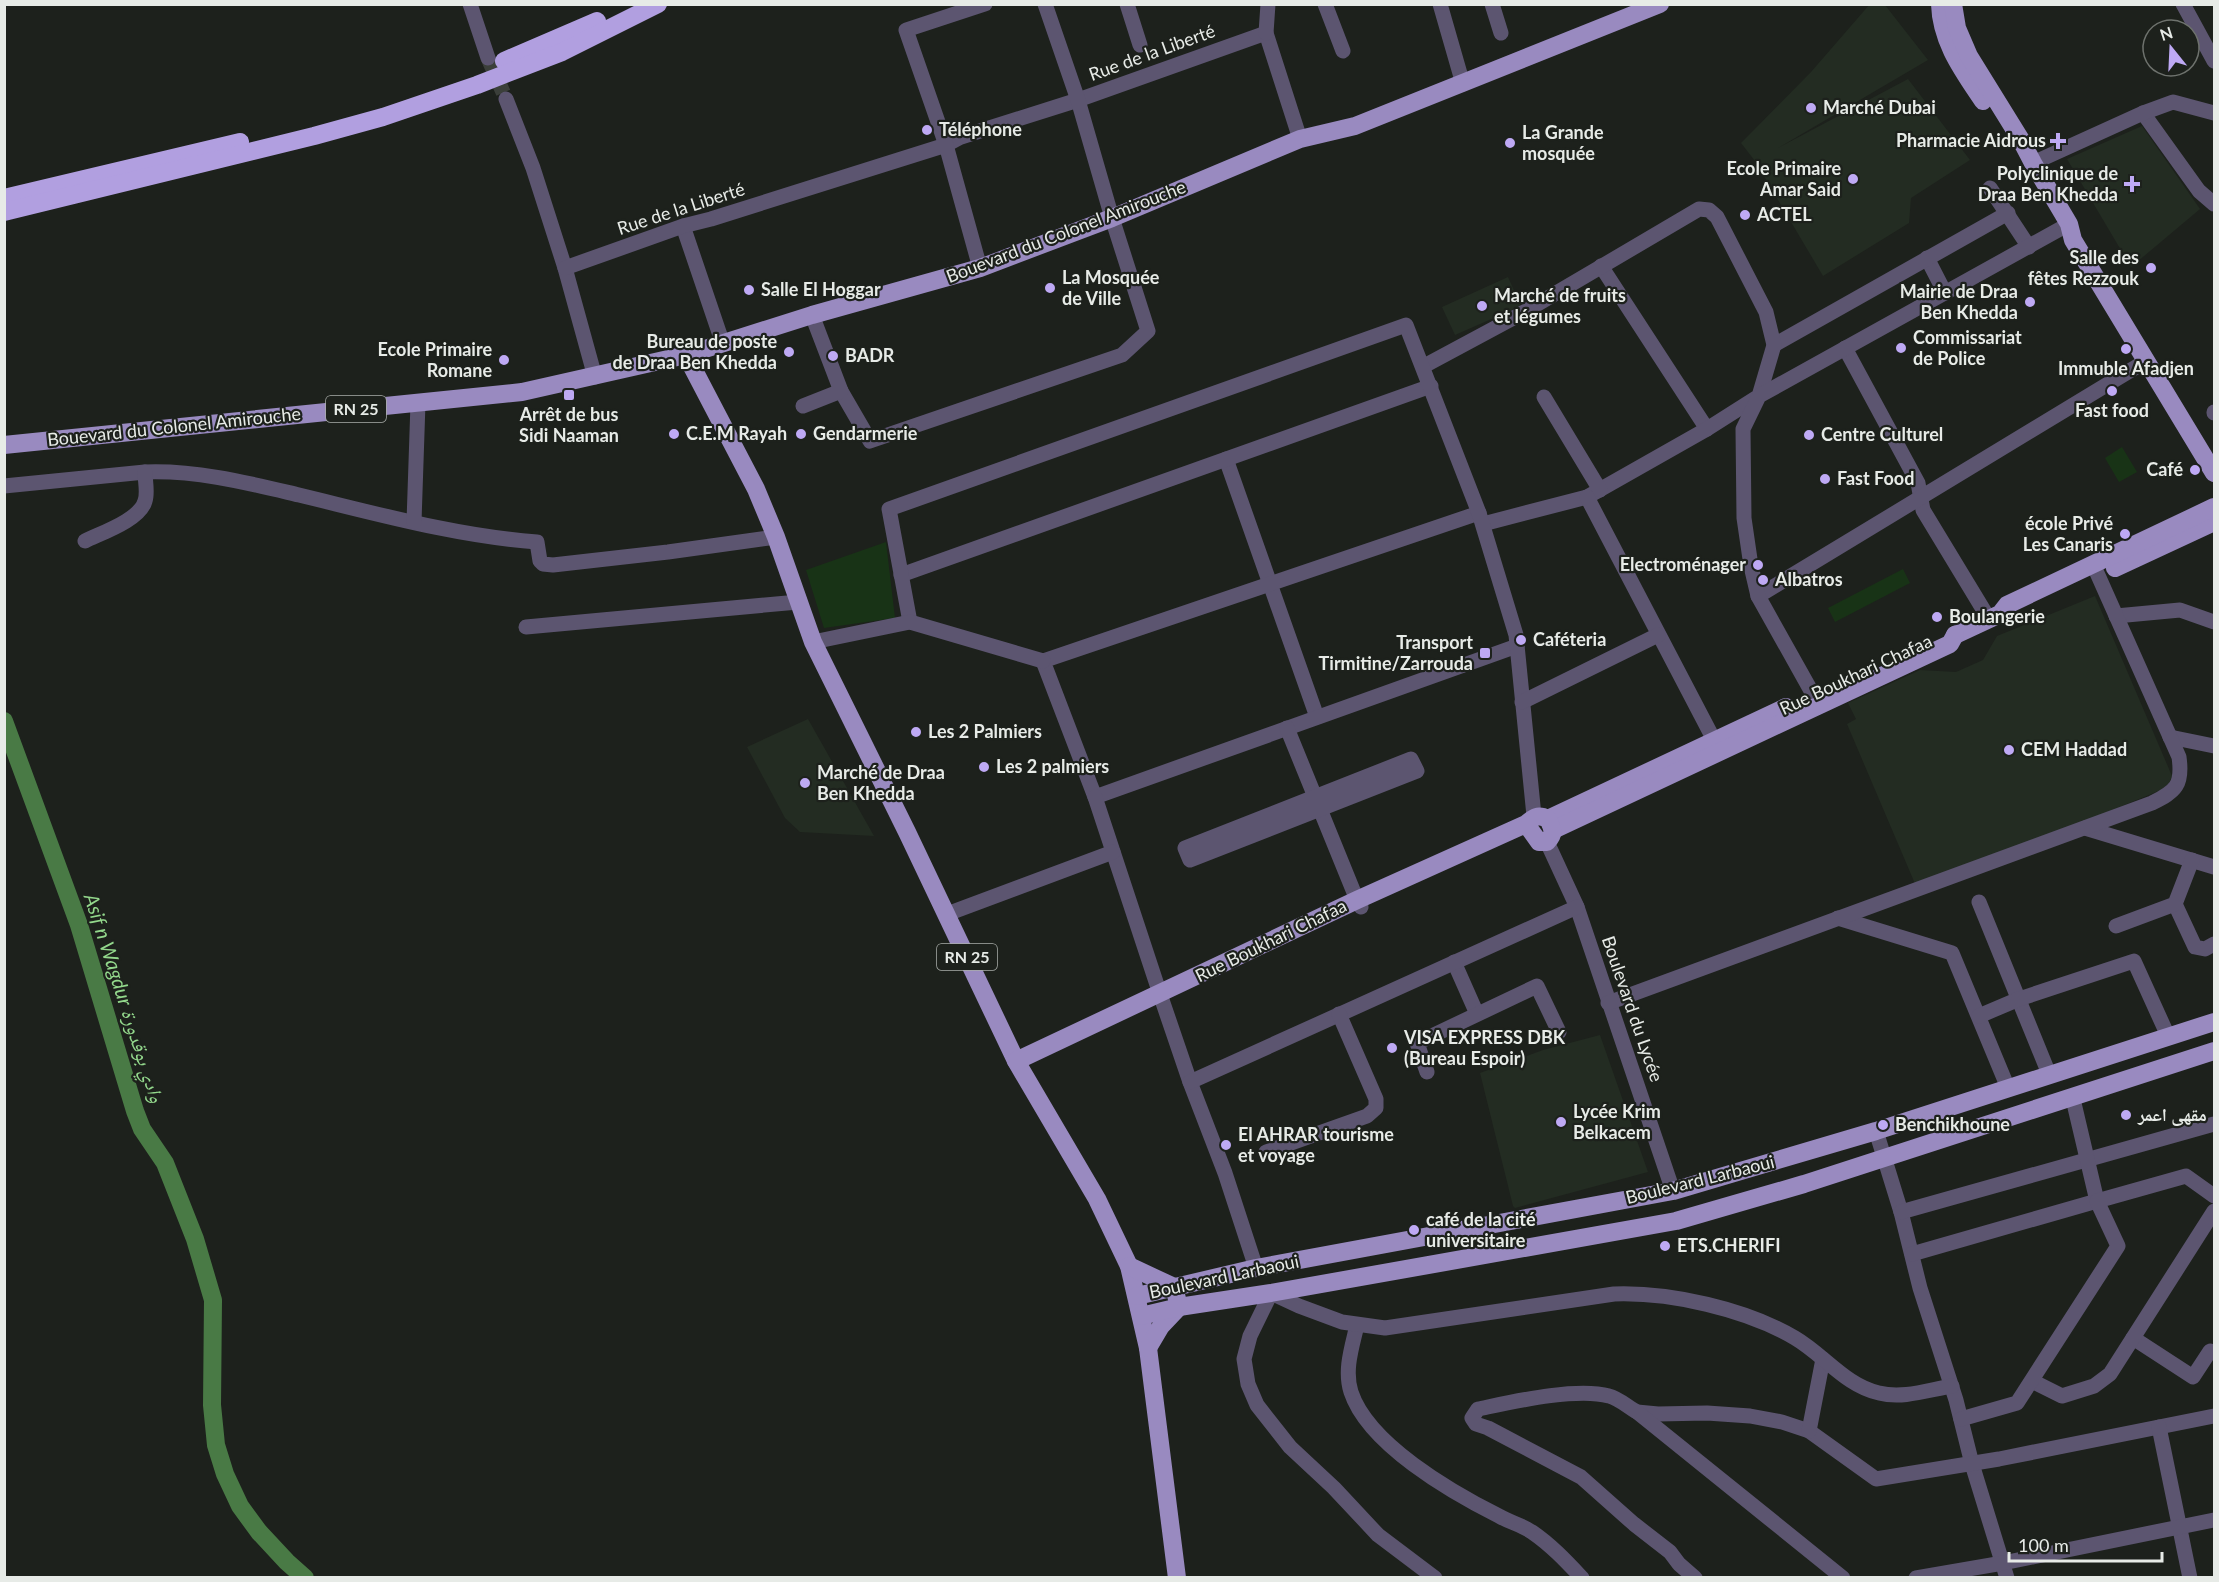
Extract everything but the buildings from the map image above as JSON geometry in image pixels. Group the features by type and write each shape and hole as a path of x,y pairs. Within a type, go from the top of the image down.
{"highway":[{"path":"4,198 331,120 410,96 504,62 632,4"},
{"path":"4,212 383,117 477,85 562,52 658,4"}],"main road":[{"name":"Bouevard du Colonel Amirouche","path":"4,445 522,392 686,355 812,315 980,268 1112,218 1300,139 1355,126 1660,4"},
{"path":"1940,4 1946,38 1961,69 2014,147 2033,163"},
{"path":"1953,4 1953,17 1969,56 2069,224 2073,240 2214,473"},
{"path":"2069,224 2083,234 2214,455"},
{"name":"RN 25","path":"686,355 756,489 776,537 813,642 1019,1064 1097,1199 1129,1266 1148,1348 1177,1578"},
{"path":"2096,570 2214,507"},
{"path":"1994,617 2007,605 2214,522"},
{"name":"Rue Boukhari Chafaa","path":"1540,827 1714,740 1950,644 1955,635 1994,617"},
{"name":"Rue Boukhari Chafaa","path":"1019,1064 1359,903 1540,827 1817,699"},
{"name":"Boulevard Larbaoui","path":"1137,1296 1256,1268 1673,1191 1876,1131 2214,1022"},
{"name":"Boulevard Larbaoui","path":"1141,1316 1179,1307 1268,1301 1676,1221 1886,1158 2214,1052"},
{"path":"1129,1266 1174,1287 1179,1307 1161,1326 1148,1348"}],"street":[{"path":"470,4 488,58"},
{"path":"980,268 946,145 906,30 985,4"},
{"path":"812,315 841,391 870,441 1122,356 1148,331 1078,100 1044,4"},
{"path":"1127,4 1140,45"},
{"path":"1268,4 1266,33 1300,139"},
{"path":"1325,4 1343,51"},
{"path":"1440,4 1463,84"},
{"path":"1492,4 1501,33"},
{"path":"2183,4 2214,62"},
{"name":"Rue de la Liberté","path":"566,268 683,226 946,145 961,136 1078,100 1266,33"},
{"path":"506,99 533,168 566,268 595,377"},
{"path":"2033,163 2143,113 2173,102 2214,113"},
{"path":"2143,113 2199,191 2214,204"},
{"path":"1990,188 2029,247"},
{"path":"1424,366 1519,315 1699,209 1709,210 1717,217 1766,312 1774,345 1759,396 1743,429 1744,518 1751,566 1758,596 1817,699"},
{"path":"1774,345 2008,213"},
{"path":"813,642 910,622 1042,661 1270,584 1481,519 1593,493 1707,429 1759,396 2069,224"},
{"path":"683,226 723,344"},
{"path":"1927,258 1945,293"},
{"path":"1600,266 1707,429"},
{"name":"Boulevard du Lycée","path":"901,575 889,509 1406,325 1424,366 1481,519 1516,635 1522,702 1540,827 1577,907 1673,1191"},
{"path":"1845,348 1918,483 1923,510 1994,617"},
{"path":"1758,596 2146,361"},
{"path":"910,622 901,575 1431,386"},
{"path":"803,406 841,391"},
{"path":"1544,397 1593,493 1659,634 1714,740"},
{"path":"414,522 418,403"},
{"path":"1226,459 1317,717"},
{"path":"4,486 164,471 216,476 479,537 537,543 540,561 543,564 554,565 776,537"},
{"path":"85,541 115,527 139,512 145,502 145,472"},
{"path":"1608,1003 2085,828 2152,803 2172,793 2179,782 2181,771 2179,757 2096,570"},
{"path":"526,627 798,602"},
{"path":"2116,616 2180,610 2214,622"},
{"path":"1522,702 1659,634"},
{"path":"1095,797 1517,646"},
{"path":"1042,661 1095,797 1190,1082 1225,1173 1256,1268"},
{"path":"1287,728 1359,903"},
{"path":"2170,737 2214,746"},
{"path":"1317,803 1185,848 1190,861 1317,803 1411,759 1417,771 1317,803"},
{"path":"2085,828 2214,867"},
{"path":"947,914 1113,852"},
{"path":"2192,860 2175,904 2196,947 2205,949 2214,944"},
{"path":"1979,902 2049,1074"},
{"path":"2116,926 2175,904"},
{"path":"1190,1082 1577,907"},
{"path":"1838,918 1952,953 2008,1088"},
{"path":"1979,1016 2019,999 2134,960 2168,1036"},
{"path":"1454,962 1477,1014"},
{"path":"1427,1072 1417,1043 1537,986 1559,1032"},
{"path":"1266,1152 1367,1116 1376,1108 1376,1099 1340,1014"},
{"path":"1961,1419 2017,1403 2118,1246 2097,1201 2073,1099"},
{"path":"1901,1212 2214,1124"},
{"path":"1876,1131 1886,1158 1920,1288 1952,1386 1972,1464 2005,1570"},
{"path":"1912,1254 2186,1176 2214,1196"},
{"path":"2032,1381 2062,1396 2094,1386 2110,1374 2214,1211"},
{"path":"1435,1578 1378,1534 1290,1447 1257,1405 1248,1384 1244,1359 1250,1336 1268,1301 1291,1302 1342,1322 1385,1328 1551,1302 1635,1293 1670,1296 1742,1316 1795,1338 1864,1389 1880,1394 1901,1396 1952,1386"},
{"path":"1358,1325 1349,1356 1348,1376 1351,1392 1360,1413 1382,1438 1408,1461 1498,1516 1529,1530 1559,1552 1582,1578"},
{"path":"2133,1338 2193,1377 2210,1351"},
{"path":"1809,1431 1823,1359"},
{"path":"1695,1578 1679,1564 1670,1552 1581,1477 1488,1428 1476,1424 1472,1418 1478,1409 1572,1394 1590,1393 1611,1396 1637,1412 1843,1578"},
{"path":"1637,1412 1750,1416 1809,1431 1876,1479 1972,1464 2214,1416"},
{"path":"2159,1427 2190,1578"},
{"path":"1916,1578 2005,1570 2214,1520"},
{"path":"1670,1578 1679,1564"}],"shaded area":[{"name":"Ecole Primaire Amar Said","path":"1870,4 1885,5 1928,60 1778,148 1908,79 1970,160 1911,198 1909,223 1823,276 1755,161 1741,143 1811,72"},
{"name":"Polyclinique de Draa Ben Khedda","path":"2142,126 2200,209 2131,267 2067,159"},
{"name":"Marché de fruits et légumes","path":"1508,277 1521,306 1455,335 1442,307"},
{"name":"CEM Haddad","path":"2095,596 2172,776 2169,784 2161,790 2051,835 1916,886 1847,724 1856,719 1848,703 1920,670 1956,672 1983,660 1997,636"},
{"name":"Marché de Draa Ben Khedda","path":"808,719 874,836 800,832 785,818 747,747"},
{"name":"Lycée Krim Belkacem","path":"1600,1035 1648,1172 1515,1208 1480,1073 1543,1050"}],"green space":[{"path":"2122,447 2137,472 2119,482 2105,458"},
{"path":"886,542 895,618 824,628 806,570"},
{"path":"1903,569 1910,583 1835,622 1828,608"}],"waterway":[{"name":"Asif n Wagdur وادي بوقدورة","path":"4,721 79,925 135,1111 142,1129 165,1163 195,1239 213,1300 212,1405 216,1445 225,1474 240,1506 259,1532 305,1578"}],"tunnel":[{"path":"488,58 506,99"}],"place":[{"name":"Marché Dubai","path":"1811,108"},
{"name":"Téléphone","path":"927,130"},
{"name":"Pharmacie Aidrous","path":"2058,141"},
{"name":"La Grande mosquée","path":"1510,143"},
{"name":"Ecole Primaire Amar Said","path":"1853,179"},
{"name":"Polyclinique de Draa Ben Khedda","path":"2132,184"},
{"name":"ACTEL","path":"1745,215"},
{"name":"Salle des fêtes Rezzouk","path":"2151,268"},
{"name":"La Mosquée de Ville","path":"1050,288"},
{"name":"Salle El Hoggar","path":"749,290"},
{"name":"Mairie de Draa Ben Khedda","path":"2030,302"},
{"name":"Marché de fruits et légumes","path":"1482,306"},
{"name":"Commissariat de Police","path":"1901,348"},
{"name":"Immuble Afadjen","path":"2126,349"},
{"name":"Bureau de poste de Draa Ben Khedda","path":"789,352"},
{"name":"BADR","path":"833,356"},
{"name":"Ecole Primaire Romane","path":"504,360"},
{"name":"Fast food","path":"2112,391"},
{"name":"Arrêt de bus Sidi Naaman","path":"569,395"},
{"name":"C.E.M Rayah","path":"674,434"},
{"name":"Gendarmerie","path":"801,434"},
{"name":"Centre Culturel","path":"1809,435"},
{"name":"Café","path":"2195,470"},
{"name":"Fast Food","path":"1825,479"},
{"name":"école Privé Les Canaris","path":"2125,534"},
{"name":"Electroménager","path":"1758,565"},
{"name":"Albatros","path":"1763,580"},
{"name":"Boulangerie","path":"1937,617"},
{"name":"Caféteria","path":"1521,640"},
{"name":"Transport Tirmitine/Zarrouda","path":"1485,653"},
{"name":"Les 2 Palmiers","path":"916,732"},
{"name":"CEM Haddad","path":"2009,750"},
{"name":"Les 2 palmiers","path":"984,767"},
{"name":"Marché de Draa Ben Khedda","path":"805,783"},
{"name":"VISA EXPRESS DBK (Bureau Espoir)","path":"1392,1048"},
{"name":"مقهى اعمر","path":"2126,1115"},
{"name":"Lycée Krim Belkacem","path":"1561,1122"},
{"name":"Benchikhoune","path":"1883,1125"},
{"name":"El AHRAR tourisme et voyage","path":"1226,1145"},
{"name":"café de la cité universitaire","path":"1414,1230"},
{"name":"ETS.CHERIFI","path":"1665,1246"}]}
